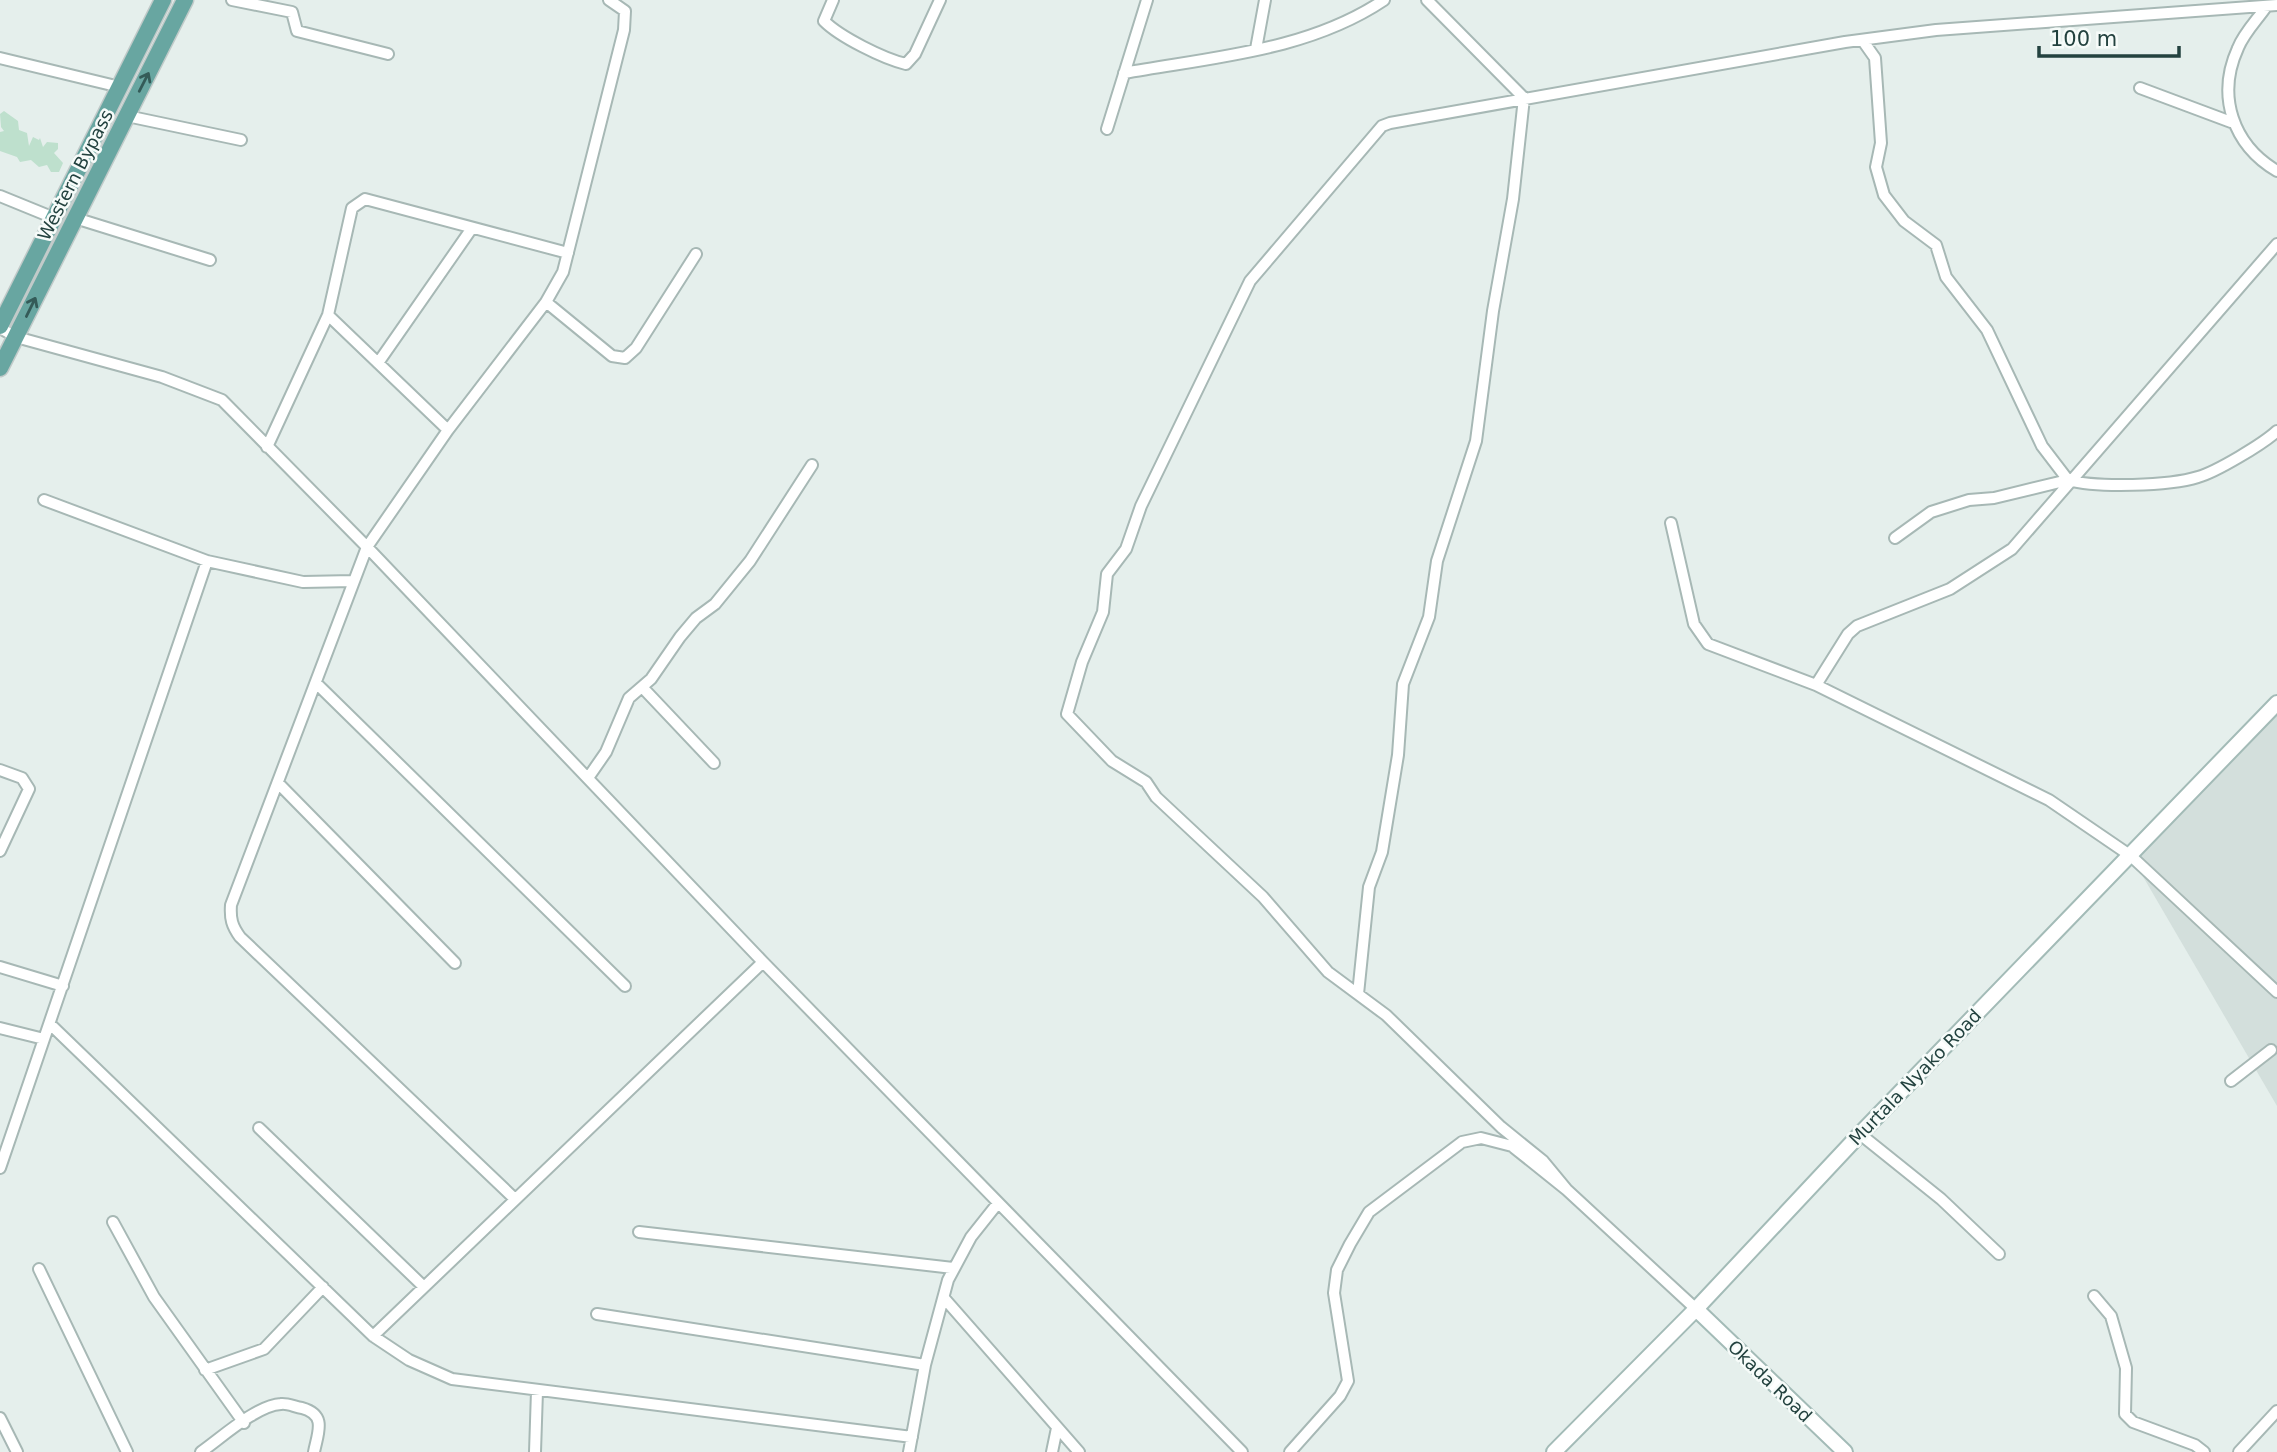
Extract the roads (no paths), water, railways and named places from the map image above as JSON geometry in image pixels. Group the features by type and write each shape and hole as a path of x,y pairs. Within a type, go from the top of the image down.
{"main road":[{"name":"Western Bypass","path":"2,318 163,0"},
{"name":"Western Bypass","path":"0,368 185,0"}],"street":[{"path":"232,0 292,12 297,31 388,54"},
{"path":"514,1199 232,926 231,905 367,547 448,430 546,302 563,272 624,30 625,10 609,0"},
{"path":"833,0 824,21 834,31 894,61 906,64 915,54 940,0"},
{"path":"1107,129 1147,0"},
{"path":"1256,49 1265,0"},
{"path":"1124,73 1296,42 1341,25 1384,0"},
{"path":"1427,0 1524,98"},
{"path":"1567,1190 1543,1161 1501,1127 1386,1015 1328,972 1263,897 1156,797 1140,776 1112,761 1069,719 1066,710 1103,612 1107,574 1126,549 1141,506 1250,281 1382,126 1769,54 1936,30 2272,6"},
{"path":"2272,6 2238,47 2229,74 2227,99 2231,122 2260,161 2277,172"},
{"path":"1863,41 1875,58 1881,143 1876,171 1884,195 1904,222 1936,245 1946,277 1987,330 2042,446 2069,480"},
{"path":"0,58 120,87"},
{"path":"2140,88 2231,122"},
{"path":"1358,994 1369,887 1382,852 1398,755 1403,684 1429,617 1437,561 1476,441 1493,311 1513,199 1524,98"},
{"path":"127,116 241,140"},
{"path":"0,195 54,218"},
{"path":"267,447 328,315 352,208 365,199 568,253"},
{"path":"75,218 210,260"},
{"path":"378,363 472,228"},
{"path":"1816,685 1848,634 1857,626 1950,589 1988,567 2012,549 2069,480 2277,244"},
{"path":"546,302 612,356 625,358 636,348 696,254"},
{"path":"328,315 448,430"},
{"path":"2,318 16,337 206,391 222,400 367,547 763,962 1242,1452"},
{"path":"1895,538 1931,512 1969,500 1994,498 2069,480 2146,485 2199,477 2255,449 2277,431"},
{"path":"588,778 606,752 629,698 643,688 696,618 715,604 750,561 812,465"},
{"path":"44,500 207,561 303,582 353,581"},
{"path":"1671,523 1694,624 1707,644 1816,685 2049,800 2130,856 2277,992"},
{"path":"0,1168 207,561"},
{"path":"316,683 625,986"},
{"path":"643,688 714,763"},
{"name":"Murtala Nyako Road","path":"1554,1452 1696,1309 1860,1133 2277,703"},
{"path":"0,770 22,778 29,789 0,851"},
{"path":"279,784 455,963"},
{"path":"373,1336 763,962"},
{"path":"0,967 63,986"},
{"path":"50,1024 373,1336 409,1360 452,1379 912,1437"},
{"path":"0,1028 44,1039"},
{"path":"2231,1081 2274,1049 2277,1037"},
{"path":"258,1128 424,1287"},
{"path":"1860,1133 1941,1199 1999,1254"},
{"path":"1290,1452 1346,1388 1348,1373 1334,1293 1335,1279 1350,1244 1369,1212 1462,1142 1481,1139 1512,1146 1567,1190 1696,1309"},
{"path":"909,1452 925,1365 953,1268 971,1237 998,1203"},
{"path":"113,1222 154,1297 244,1423"},
{"path":"639,1232 953,1268"},
{"path":"39,1269 127,1452"},
{"path":"205,1370 264,1349 323,1287"},
{"path":"2094,1296 2111,1316 2126,1368 2125,1414 2133,1422 2195,1445 2204,1452"},
{"path":"944,1298 1079,1452"},
{"name":"Okada Road","path":"1696,1309 1845,1452"},
{"path":"597,1314 925,1365"},
{"path":"535,1452 537,1391"},
{"path":"201,1452 272,1405 283,1404 312,1411 320,1421 314,1452"},
{"path":"2239,1452 2277,1411"},
{"path":"0,1418 17,1452"},
{"path":"1052,1452 1057,1427"}]}
